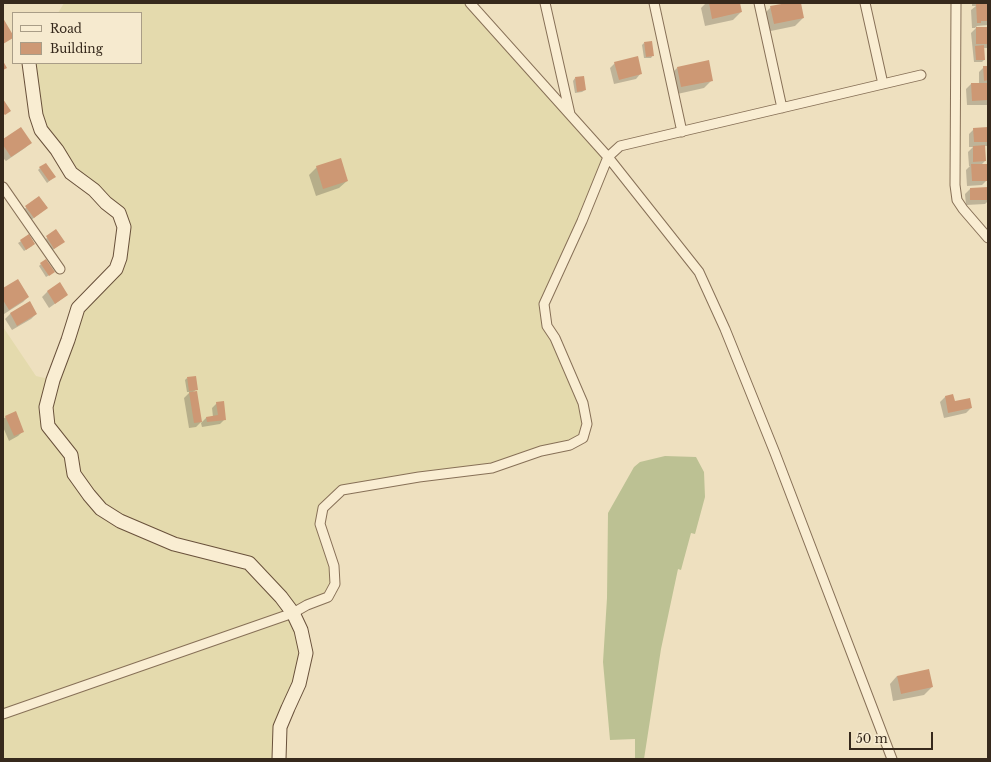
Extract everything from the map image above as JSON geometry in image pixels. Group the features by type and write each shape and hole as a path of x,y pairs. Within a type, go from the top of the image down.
{"street":[{"path":"470,3 608,157 699,272 725,329 775,453 892,759"},
{"path":"545,3 570,116"},
{"path":"654,3 682,132"},
{"path":"759,3 782,108"},
{"path":"865,3 883,84"},
{"path":"956,3 955,185 957,200 962,209 988,238"},
{"path":"29,64 36,115 41,130 57,150 71,173 94,190 106,203 119,213 124,227 120,258 116,269 78,308 53,380 46,407 48,426 72,455 74,474 101,509 120,521 174,544 249,563 281,597 293,613 301,630 306,653 300,684 280,727 279,759"},
{"path":"3,714 293,613 307,605 328,597 335,584 334,566 320,524 323,508 342,490 419,477 492,468 541,451 570,445 583,438 587,424 583,403 558,345 547,326 544,304 582,221 608,157 620,146 921,75"},
{"path":"3,187 60,269"}],"shaded area":[{"path":"64,3 470,3 608,157 544,304 547,326 583,403 583,438 514,460 342,490 323,508 320,524 334,566 328,597 293,613 306,653 288,708 279,759 3,759 3,327 36,376 53,380 78,308 116,269 124,227 106,203 41,130 29,64 142,64 142,12 59,12"}],"green space":[{"path":"665,456 696,457 704,472 705,497 695,534 691,533 681,570 678,569 661,649 644,759 635,759 635,739 610,740 603,662 607,598 608,513 634,467 640,462"}],"building":[{"path":"709,3 740,3 742,12 712,19"},
{"path":"787,3 801,3 804,18 774,24 770,6"},
{"path":"976,4 988,4 988,21 981,21 981,23 977,23"},
{"path":"3,18 12,33 12,39 3,44"},
{"path":"976,27 988,27 988,44 976,44"},
{"path":"652,41 654,56 646,57 644,42"},
{"path":"984,45 985,60 976,60 975,46"},
{"path":"638,56 642,74 619,80 614,62"},
{"path":"709,60 713,81 681,87 677,67"},
{"path":"3,61 7,68 3,70"},
{"path":"983,66 988,66 988,80 984,81"},
{"path":"584,76 586,90 577,92 575,77"},
{"path":"971,83 988,83 988,100 972,101"},
{"path":"3,99 11,111 5,115 3,113"},
{"path":"21,127 32,143 11,157 3,145 3,139"},
{"path":"988,127 988,142 974,142 973,128"},
{"path":"985,145 986,161 973,162 973,146"},
{"path":"341,158 348,181 323,189 316,166"},
{"path":"46,163 56,177 49,181 39,167"},
{"path":"971,164 988,164 988,181 972,181"},
{"path":"988,187 988,200 970,200 970,188"},
{"path":"39,196 48,208 34,218 25,206"},
{"path":"56,229 65,242 54,249 46,236"},
{"path":"29,234 35,244 26,250 20,240"},
{"path":"46,259 55,272 49,276 40,263"},
{"path":"18,279 29,297 9,310 3,300 3,288"},
{"path":"60,282 68,295 55,304 47,291"},
{"path":"30,301 37,314 17,326 10,313"},
{"path":"196,376 198,390 189,391 187,377"},
{"path":"197,391 202,422 194,423 189,392"},
{"path":"953,394 955,401 970,398 972,408 948,413 945,396"},
{"path":"224,401 226,420 207,422 206,417 218,415 216,402"},
{"path":"16,411 24,432 14,436 5,416"},
{"path":"929,669 933,687 901,694 897,676"}]}
